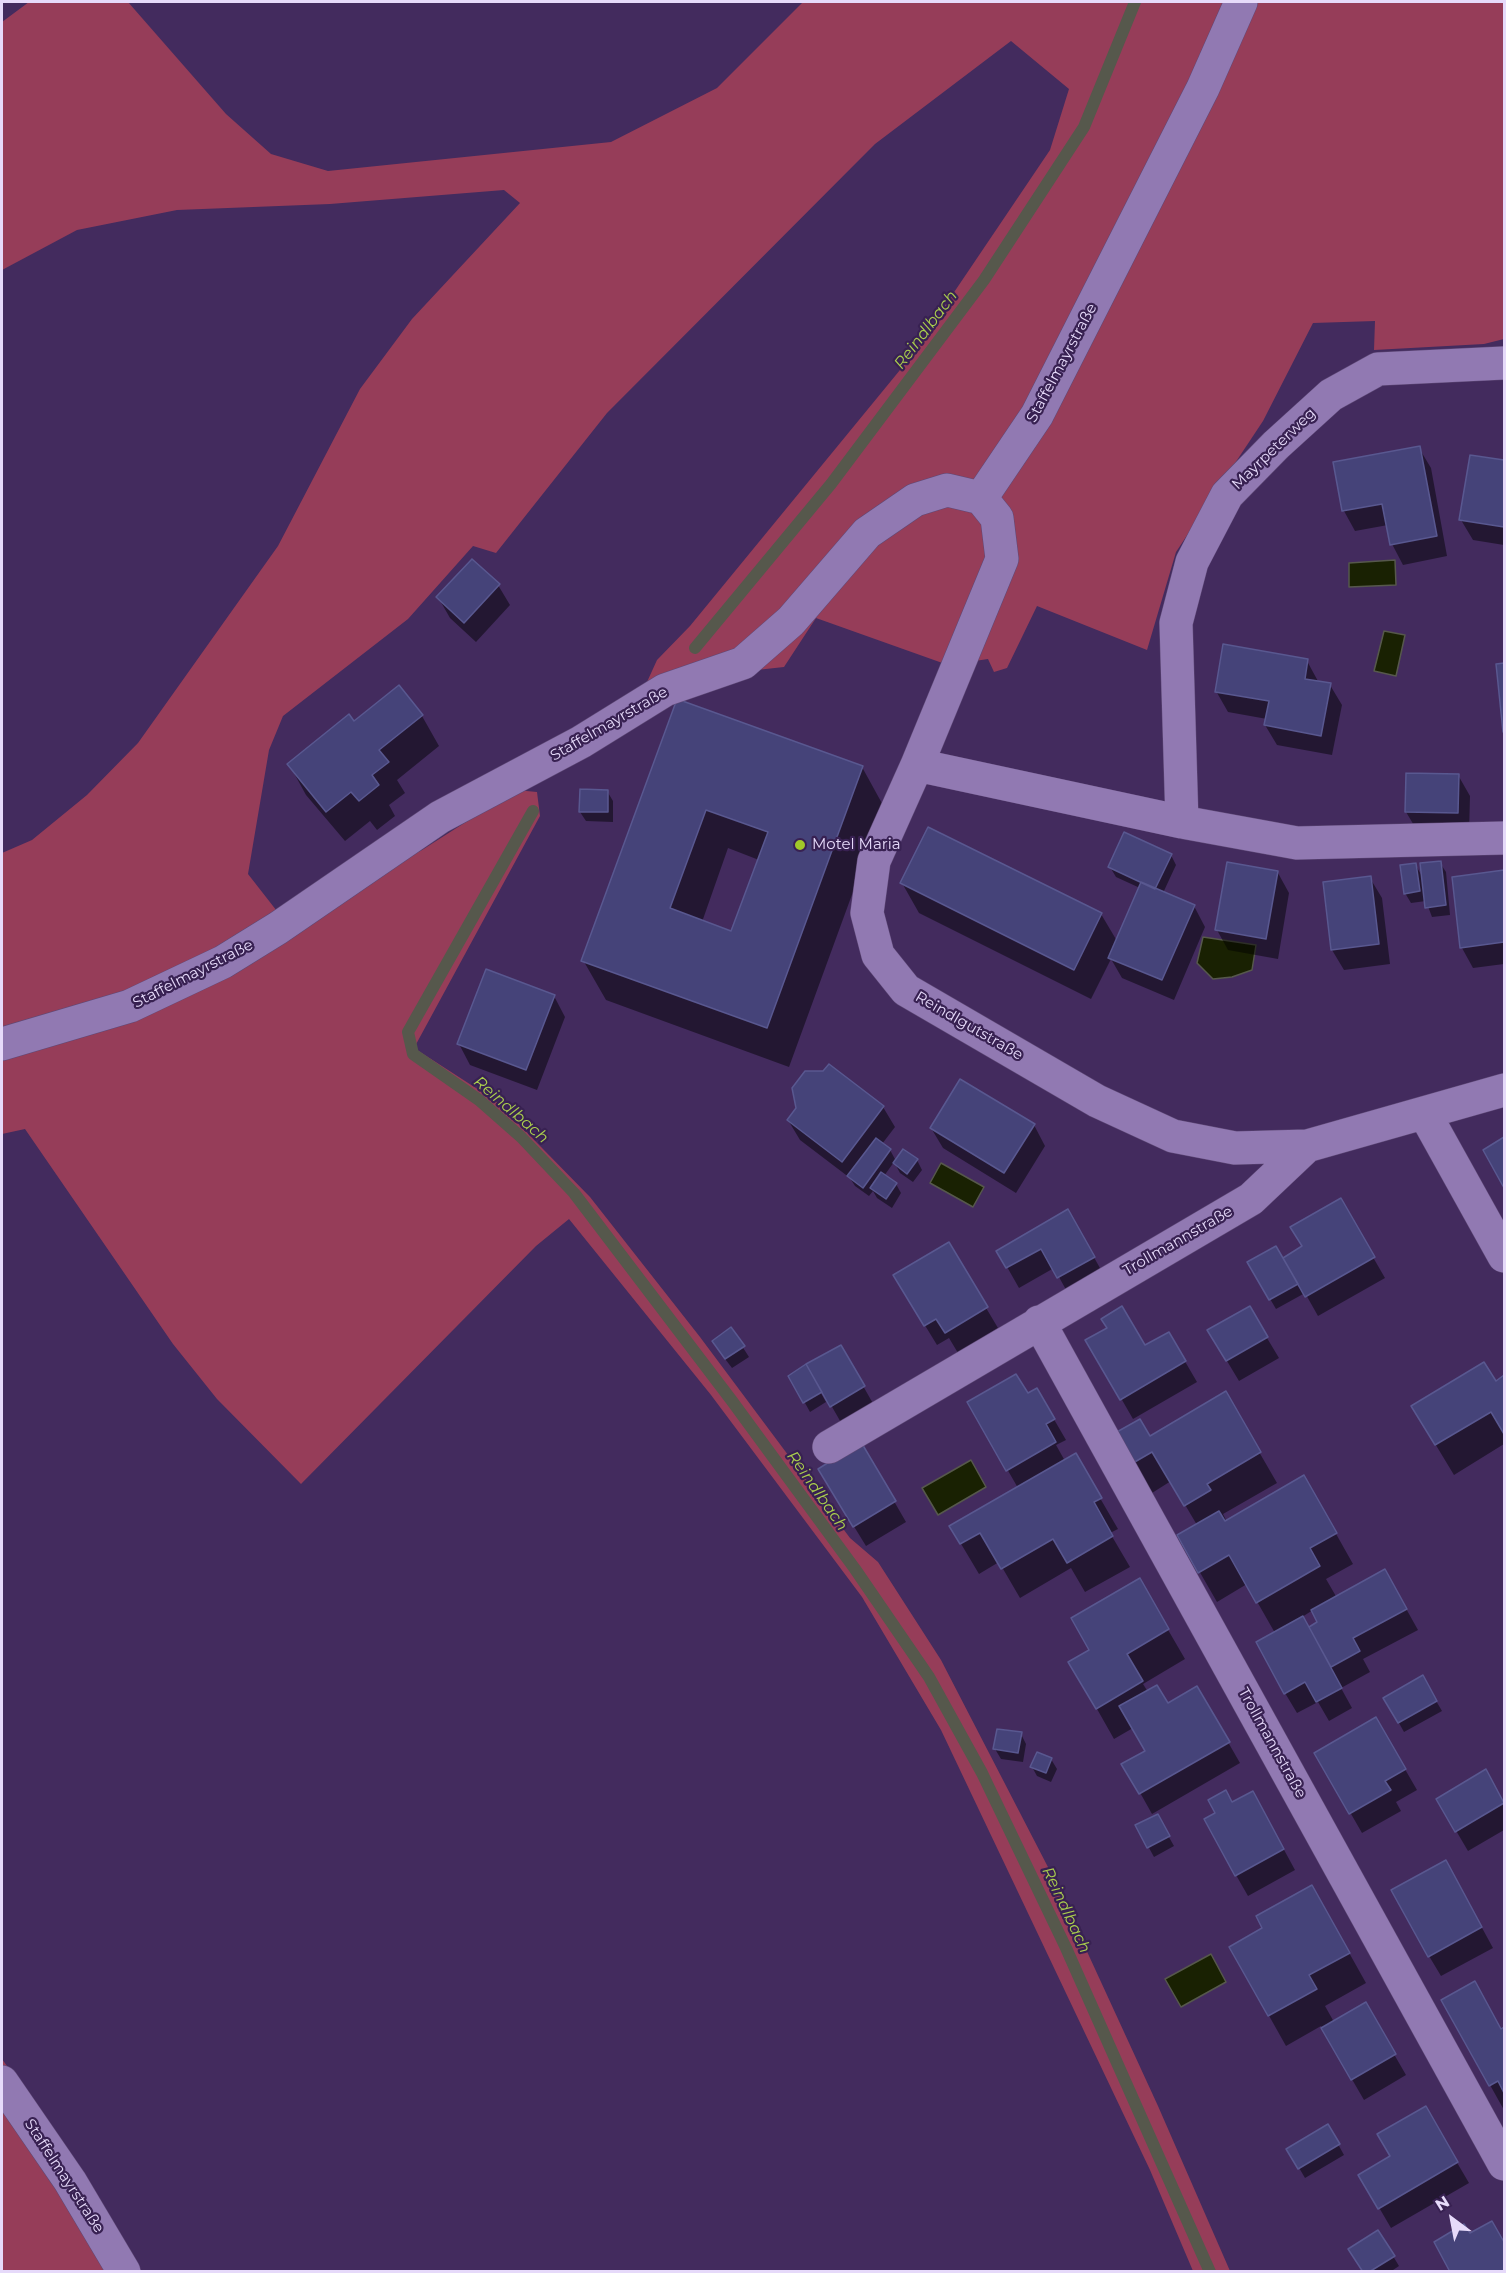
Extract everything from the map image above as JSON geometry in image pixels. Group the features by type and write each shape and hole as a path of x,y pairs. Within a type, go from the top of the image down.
{"street":[{"name":"Staffelmayrstraße","path":"2,1044 130,1006 223,962 278,928 440,817 581,742 665,690 743,663 791,621 867,532 915,500 946,490 981,498 1037,415 1203,88 1241,2"},
{"name":"Mayrpeterweg","path":"1182,822 1176,623 1192,562 1227,495 1276,445 1331,395 1378,369 1504,363"},
{"name":"Reindlgutstraße","path":"981,498 997,518 1002,559 917,765 874,861 867,913 878,956 906,990 1097,1101 1173,1136 1235,1148 1307,1146 1504,1090"},
{"path":"917,765 1182,822 1297,843 1504,838"},
{"path":"1425,1114 1504,1256"},
{"name":"Trollmannstraße","path":"829,1447 1251,1199 1307,1146"},
{"name":"Trollmannstraße","path":"1039,1322 1504,2164"},
{"name":"Staffelmayrstraße","path":"2,2082 70,2181 124,2271"}],"shaded area":[{"path":"29,2 128,2 226,114 271,154 328,171 611,142 717,88 803,2 1504,2 1504,339 1484,344 1374,350 1375,321 1313,323 1263,421 1176,552 1147,650 1037,606 1007,668 994,672 988,659 948,665 816,618 784,667 647,682 657,660 690,626 909,359 1050,150 1069,89 1011,41 875,144 607,413 496,553 473,546 408,619 283,716 269,750 248,874 280,915 178,978 2,1035 2,853 32,840 87,795 138,743 278,546 360,389 412,319 520,203 504,190 330,204 177,210 77,230 2,270 2,22"},
{"path":"1395,560 1396,585 1349,587 1349,563"},
{"path":"1384,631 1405,635 1396,676 1374,671"},
{"path":"516,790 537,792 540,816 414,1048 496,1101 590,1197 700,1337 850,1538 878,1562 941,1660 1050,1871 1158,2106 1230,2271 1193,2271 1150,2170 941,1730 862,1597 711,1395 569,1219 536,1246 301,1484 217,1399 173,1344 25,1129 2,1134 2,1054 422,850"},
{"path":"1203,937 1256,945 1252,970 1232,977 1213,979 1197,963"},
{"path":"941,1163 984,1187 973,1207 930,1183"},
{"path":"971,1460 986,1487 938,1515 922,1488"},
{"path":"1211,1954 1226,1982 1181,2007 1165,1979"},
{"path":"2,2059 42,2115 140,2271 2,2271"}],"building":[{"path":"1420,446 1437,536 1390,545 1382,504 1342,511 1333,462"},
{"path":"1470,455 1504,460 1504,527 1459,520"},
{"path":"472,559 500,584 464,623 436,597"},
{"path":"1223,644 1308,659 1305,679 1331,683 1321,736 1264,725 1269,701 1215,692"},
{"path":"1504,663 1504,732 1503,732 1496,664"},
{"path":"399,685 423,715 379,750 389,762 372,775 379,785 359,801 351,792 326,812 287,764 349,714 354,721"},
{"path":"677,699 863,766 767,1028 581,961","holes":["706,810 768,832 731,931 670,908"]},
{"path":"1406,773 1459,774 1458,813 1405,812"},
{"path":"580,789 608,790 608,812 579,812"},
{"path":"928,827 1102,913 1074,970 900,883"},
{"path":"1124,832 1172,854 1155,889 1108,867"},
{"path":"1441,861 1446,905 1425,908 1420,863"},
{"path":"1227,862 1278,871 1266,939 1215,930"},
{"path":"1416,863 1420,891 1404,894 1400,865"},
{"path":"1504,870 1504,942 1460,948 1452,877"},
{"path":"1371,876 1379,944 1331,950 1323,882"},
{"path":"1141,882 1195,905 1162,980 1108,958"},
{"path":"486,969 555,995 526,1070 457,1044"},
{"path":"829,1064 884,1106 842,1162 787,1120 796,1108 792,1088 805,1071 823,1071"},
{"path":"960,1079 1035,1124 1004,1173 930,1128"},
{"path":"1504,1137 1504,1188 1483,1150"},
{"path":"876,1138 891,1149 863,1188 847,1176"},
{"path":"903,1149 918,1159 907,1174 893,1163"},
{"path":"881,1172 897,1183 886,1199 870,1188"},
{"path":"1341,1198 1375,1257 1305,1297 1283,1258 1302,1246 1290,1227"},
{"path":"1068,1209 1095,1257 1057,1278 1041,1249 1006,1268 996,1251"},
{"path":"949,1242 988,1307 945,1333 936,1319 924,1326 893,1275"},
{"path":"1276,1246 1298,1284 1269,1300 1247,1262"},
{"path":"1122,1306 1145,1345 1169,1332 1186,1361 1120,1400 1085,1340 1107,1328 1101,1319"},
{"path":"1250,1306 1268,1337 1226,1361 1207,1330"},
{"path":"731,1327 745,1346 725,1359 712,1341"},
{"path":"841,1345 865,1386 830,1407 806,1364"},
{"path":"1484,1362 1496,1381 1504,1375 1504,1434 1491,1412 1435,1445 1411,1406"},
{"path":"806,1364 822,1392 803,1403 788,1376"},
{"path":"1016,1374 1028,1393 1037,1388 1055,1419 1046,1424 1056,1442 1006,1471 967,1402"},
{"path":"1226,1391 1261,1452 1207,1484 1211,1490 1184,1506 1152,1452 1133,1463 1115,1433 1140,1419 1150,1436"},
{"path":"861,1442 896,1501 853,1527 818,1469"},
{"path":"1076,1453 1102,1498 1094,1502 1113,1536 1067,1563 1053,1539 1001,1569 980,1533 960,1544 949,1526"},
{"path":"1304,1475 1337,1533 1310,1548 1320,1566 1256,1603 1229,1555 1198,1573 1177,1535 1219,1511 1225,1521"},
{"path":"1385,1569 1407,1609 1353,1638 1360,1651 1331,1667 1309,1627 1317,1622 1311,1610"},
{"path":"1140,1578 1169,1629 1127,1654 1143,1681 1096,1709 1068,1662 1089,1650 1071,1618"},
{"path":"1303,1616 1342,1688 1316,1702 1305,1682 1284,1694 1256,1642"},
{"path":"1423,1675 1437,1701 1398,1723 1383,1698"},
{"path":"1157,1685 1168,1703 1197,1686 1230,1742 1139,1794 1121,1764 1145,1751 1119,1706"},
{"path":"1376,1717 1406,1769 1385,1781 1391,1790 1349,1814 1314,1753"},
{"path":"997,1729 1022,1732 1018,1753 993,1749"},
{"path":"1037,1752 1052,1758 1046,1773 1030,1767"},
{"path":"1486,1769 1504,1803 1455,1832 1436,1799"},
{"path":"1226,1790 1232,1802 1253,1791 1284,1849 1235,1876 1204,1819 1215,1813 1208,1800"},
{"path":"1158,1814 1170,1836 1147,1848 1135,1825"},
{"path":"1446,1860 1482,1927 1428,1957 1391,1890"},
{"path":"1312,1885 1350,1953 1309,1975 1317,1989 1268,2016 1229,1947 1262,1928 1256,1916"},
{"path":"1475,1981 1501,2029 1504,2027 1504,2093 1498,2081 1489,2086 1441,2000"},
{"path":"1366,2002 1396,2054 1351,2080 1321,2028"},
{"path":"1426,2106 1458,2162 1378,2209 1358,2175 1390,2156 1377,2134"},
{"path":"1328,2124 1340,2144 1298,2169 1286,2149"},
{"path":"1492,2221 1504,2242 1504,2272 1450,2272 1434,2242 1464,2224 1470,2233"},
{"path":"1378,2230 1395,2256 1369,2272 1363,2272 1348,2249"}],"waterway":[{"name":"Reindlbach","path":"695,648 831,484 984,280 1084,127 1135,2"},
{"name":"Reindlbach","path":"533,811 408,1032 413,1054 479,1100 521,1137 574,1193 732,1401 855,1569 929,1677 982,1773 1066,1948 1210,2272"}],"place":[{"name":"Motel Maria","path":"800,845"}]}
